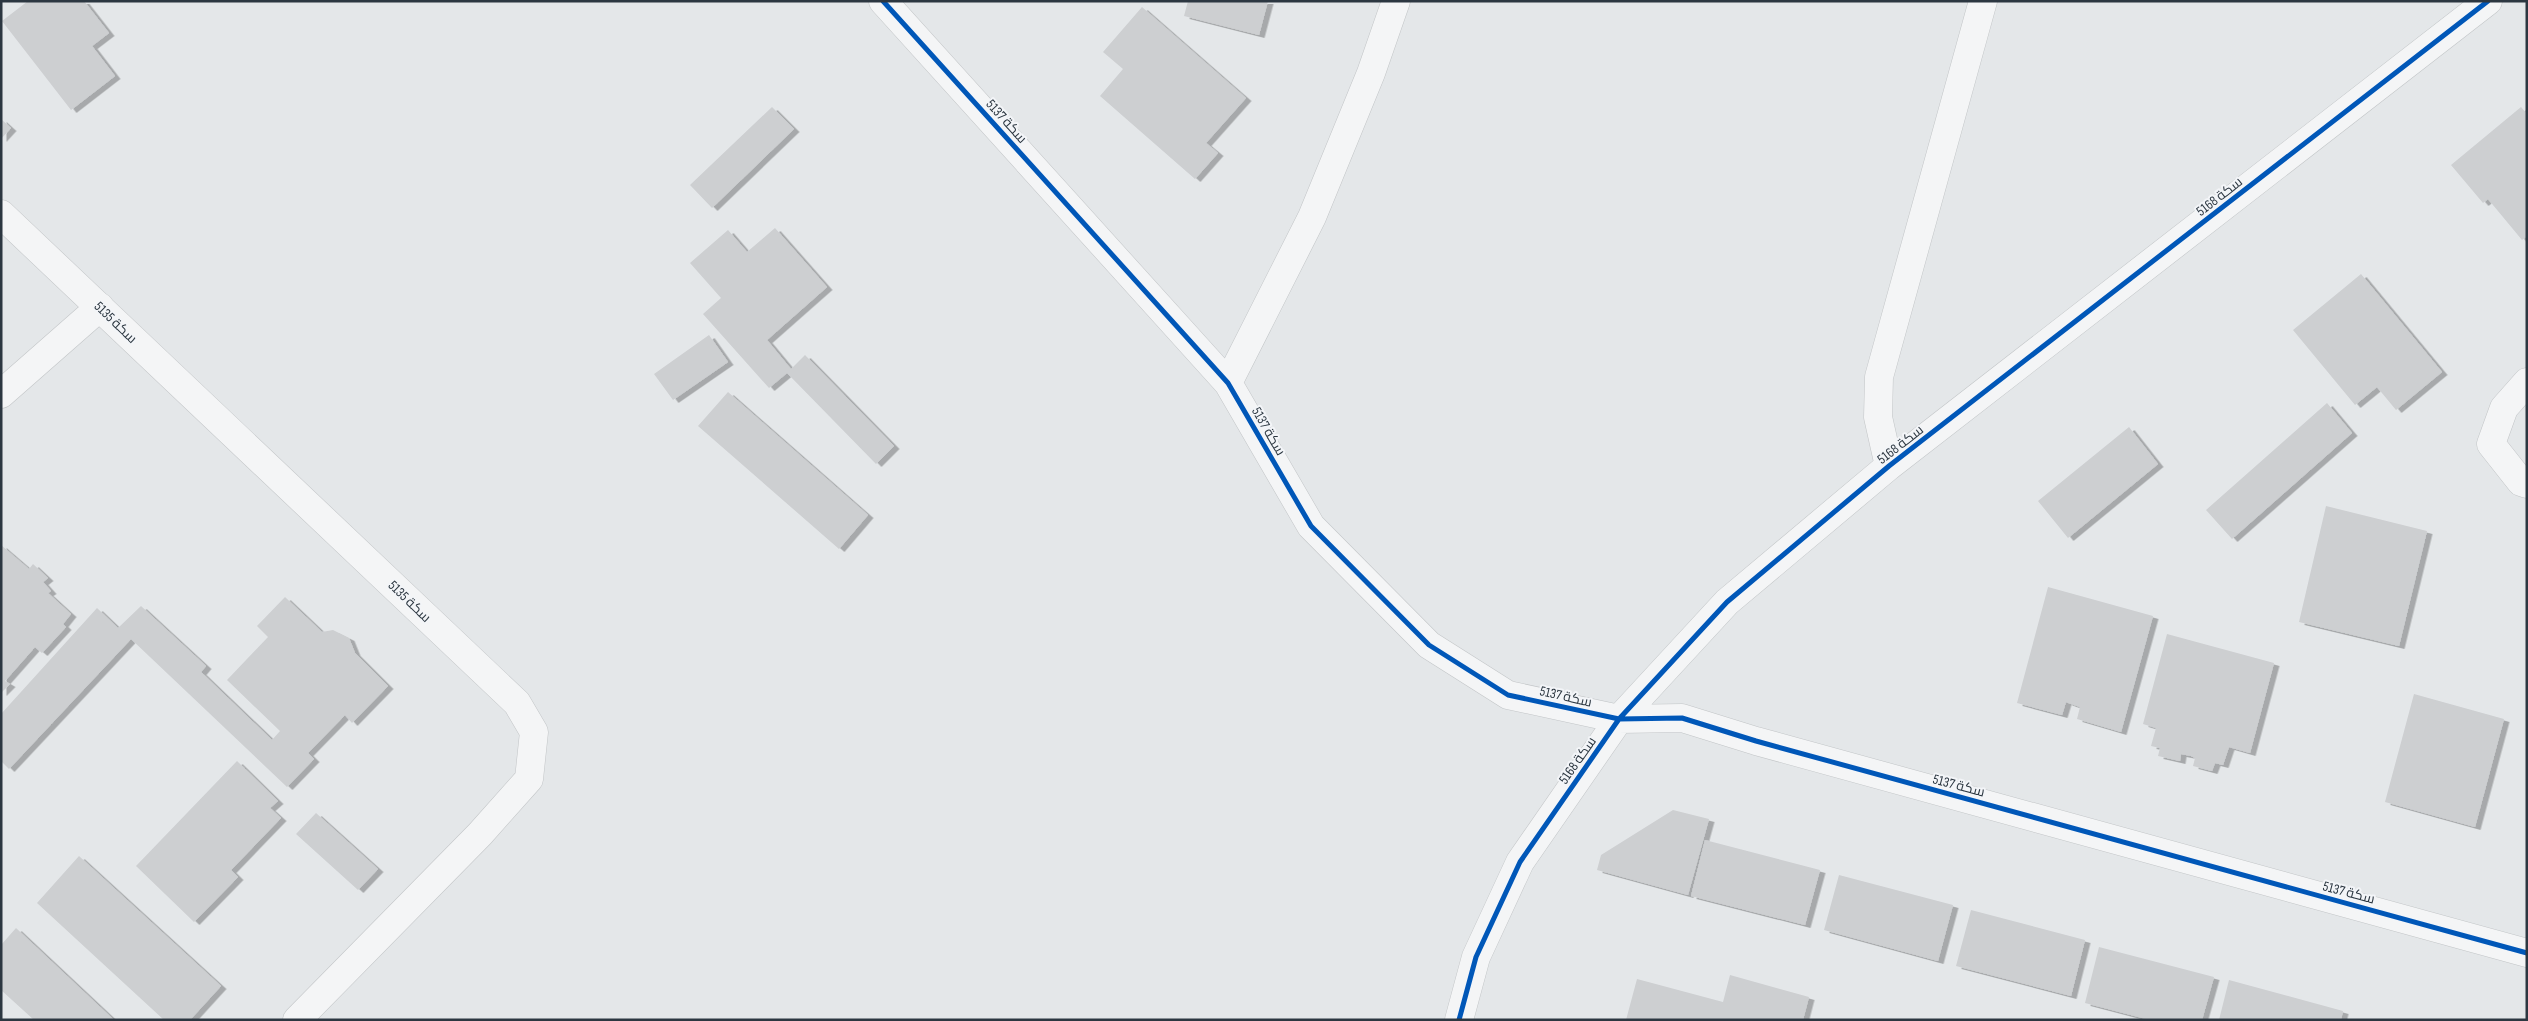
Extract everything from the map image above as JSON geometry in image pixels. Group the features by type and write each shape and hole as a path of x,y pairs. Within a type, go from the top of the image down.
{"street":[{"name":"سكة 5137","path":"883,1 1228,382 1311,526 1428,645 1508,694 1619,720 1682,718 1756,741 2527,953"},
{"path":"1228,382 1312,217 1371,73 1396,1"},
{"path":"1889,466 1878,417 1879,377 1983,1"},
{"name":"سكة 5168","path":"1459,1020 1476,957 1520,862 1619,720 1727,602 1889,466 2488,1"},
{"name":"سكة 5135","path":"1,214 517,704 534,732 529,779 480,834 297,1020"},
{"path":"1,394 100,307"},
{"path":"2527,382 2504,408 2491,444 2521,482 2527,484"}],"building":[{"path":"28,1 84,1 109,33 92,46 115,76 71,110 2,21"},
{"path":"1188,1 1268,1 1259,35 1184,16"},
{"path":"1142,7 1246,98 1206,143 1218,153 1195,179 1100,96 1123,69 1103,52"},
{"path":"772,107 794,129 712,208 690,185"},
{"path":"2521,107 2527,114 2527,236 2522,240 2488,199 2483,203 2451,165"},
{"path":"1,119 11,128 1,139"},
{"path":"775,228 827,287 767,340 791,369 805,355 894,446 876,464 787,373 769,388 703,314 721,298 690,263 728,230 747,252"},
{"path":"2361,274 2442,372 2396,410 2377,387 2355,405 2293,330"},
{"path":"709,335 728,362 673,400 654,374"},
{"path":"728,392 868,515 839,549 698,426"},
{"path":"2327,403 2352,433 2232,539 2206,510"},
{"path":"2129,427 2158,464 2068,538 2038,501"},
{"path":"2326,506 2427,531 2399,646 2299,622"},
{"path":"1,545 29,569 33,564 48,578 43,582 51,591 48,593 71,614 63,624 66,627 42,653 35,647 5,681 10,684 1,693"},
{"path":"2048,587 2153,616 2121,732 2077,719 2080,707 2066,702 2062,715 2017,703"},
{"path":"285,597 322,632 333,630 349,638 355,653 388,686 352,723 345,715 308,753 314,759 287,787 131,639 9,769 1,761 1,714 97,608 118,628 141,606 206,666 201,672 272,740 280,731 227,680 268,637 257,626"},
{"path":"2167,634 2274,663 2250,753 2229,747 2223,765 2215,763 2212,771 2193,766 2195,758 2191,756 2181,754 2180,761 2158,756 2160,748 2151,746 2156,728 2143,724"},
{"path":"2414,694 2504,719 2475,827 2385,802"},
{"path":"237,761 278,801 270,808 281,818 231,870 238,877 194,922 136,866"},
{"path":"1673,810 1709,819 1688,895 1597,870 1601,855"},
{"path":"316,813 378,869 358,890 296,834"},
{"path":"1705,840 1820,870 1805,925 1691,896"},
{"path":"79,856 221,986 190,1020 164,1020 37,903"},
{"path":"1839,875 1953,905 1938,961 1824,930"},
{"path":"1971,910 2085,940 2071,996 1956,966"},
{"path":"16,928 114,1020 34,1020 1,990 1,945"},
{"path":"2099,947 2214,977 2202,1020 2150,1020 2085,1003"},
{"path":"1730,975 1809,997 1803,1020 1626,1020 1637,979 1723,1002"},
{"path":"2229,980 2343,1011 2341,1020 2219,1020"}],"cycle path":[{"path":"883,1 1228,383 1311,526 1429,645 1508,695 1619,719 1682,718 1756,741 2527,953"},
{"path":"1459,1020 1476,957 1520,862 1619,719 1727,602 1889,466 2488,1"}]}
